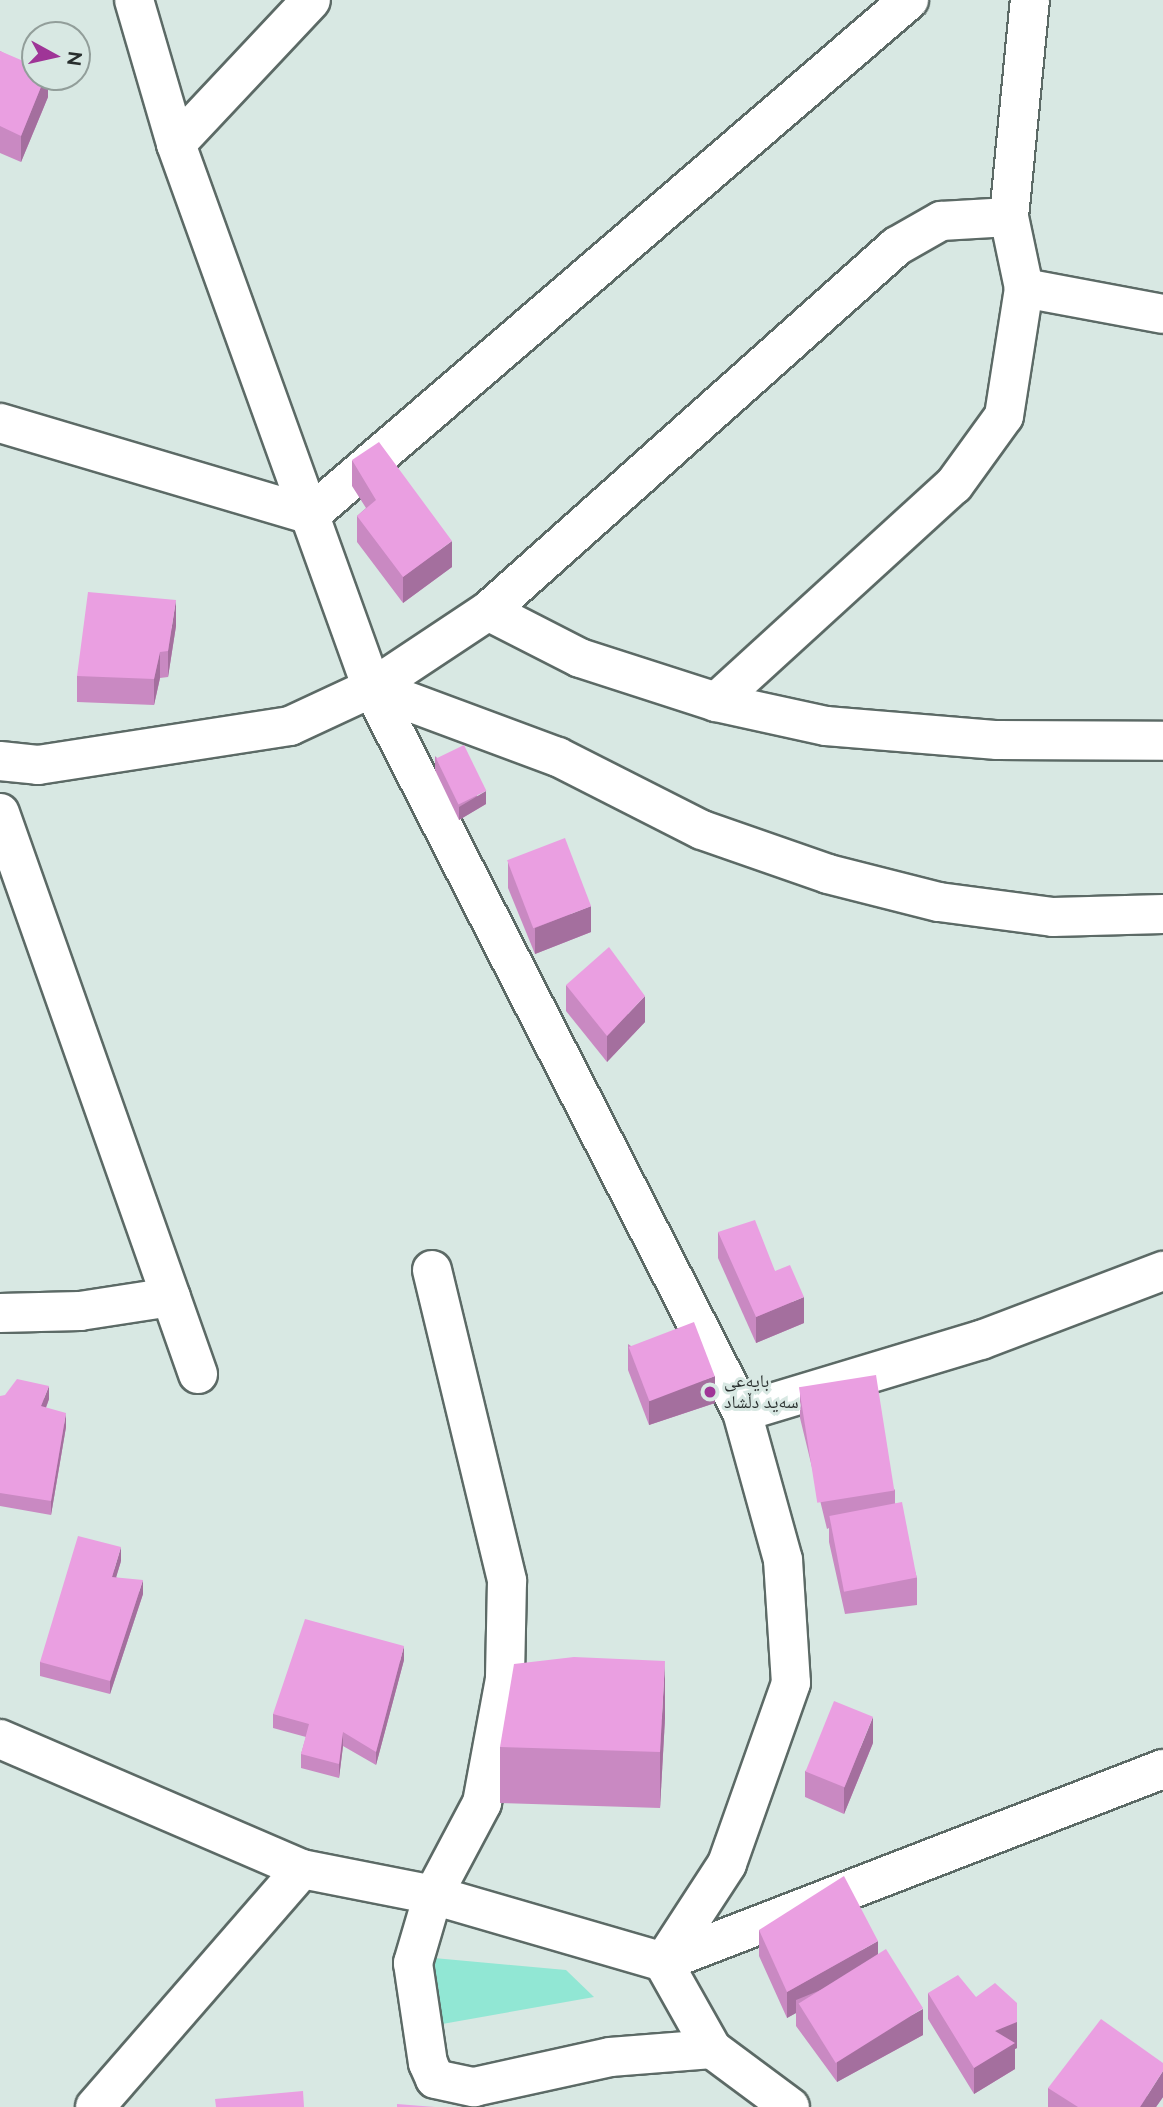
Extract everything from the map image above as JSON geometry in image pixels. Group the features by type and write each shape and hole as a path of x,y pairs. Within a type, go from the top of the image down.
{"street":[{"path":"134,0 176,144 372,688 742,1412 783,1560 790,1683 727,1864 663,1962"},
{"path":"176,144 311,0"},
{"path":"310,515 909,0"},
{"path":"716,702 954,485 1004,416 1024,288 1009,217 1030,0"},
{"path":"0,761 38,765 278,729 372,688 488,611 897,246 941,221 1009,217"},
{"path":"1024,288 1163,314"},
{"path":"0,423 310,515"},
{"path":"488,611 580,658 716,702 826,726 997,740 1163,741"},
{"path":"372,688 558,757 702,830 828,874 939,902 1053,916 1163,914"},
{"path":"0,813 198,1374"},
{"path":"432,1270 507,1581 505,1679 482,1803 433,1895 413,1963 435,2079 474,2087 610,2057 712,2049"},
{"path":"742,1412 981,1340 1163,1271"},
{"path":"0,1313 80,1311 171,1297"},
{"path":"0,1739 302,1869 433,1895 663,1962 1163,1769"},
{"path":"95,2107 302,1869"},
{"path":"663,1962 712,2049 790,2107"}],"green space":[{"path":"434,1958 566,1970 594,1997 431,2026 424,1978"}],"building":[{"path":"0,51 21,60 21,91 39,91 21,136 0,126"},
{"path":"379,442 452,541 403,577 357,516 376,500 352,460"},
{"path":"88,592 176,600 168,651 160,652 154,679 77,676"},
{"path":"464,745 486,791 458,804 436,759"},
{"path":"565,838 591,906 533,928 507,860"},
{"path":"609,947 645,996 607,1036 566,985"},
{"path":"755,1220 775,1271 790,1265 804,1297 756,1317 718,1232"},
{"path":"694,1322 715,1376 649,1401 629,1347"},
{"path":"876,1375 894,1491 817,1503 799,1387"},
{"path":"17,1379 49,1386 41,1406 66,1413 51,1501 0,1493 0,1396 5,1395"},
{"path":"902,1502 917,1578 844,1592 829,1516"},
{"path":"78,1536 121,1547 112,1577 143,1580 110,1681 40,1662"},
{"path":"305,1619 404,1646 376,1752 343,1732 339,1764 301,1754 309,1724 273,1714"},
{"path":"574,1657 665,1661 660,1752 500,1747 514,1664"},
{"path":"834,1701 873,1717 844,1787 806,1771"},
{"path":"844,1876 878,1941 787,1992 759,1930"},
{"path":"886,1949 923,2008 836,2063 799,2004"},
{"path":"958,1975 976,1997 995,1983 1017,2003 1017,2022 995,2031 1015,2043 974,2068 928,1993"},
{"path":"1101,2019 1163,2063 1163,2071 1140,2107 1078,2107 1048,2088"},
{"path":"303,2091 304,2107 216,2107 215,2099"},
{"path":"397,2104 435,2107 397,2107"}],"place":[{"name":"بایەعی سەید دڵشاد","path":"710,1392"}]}
